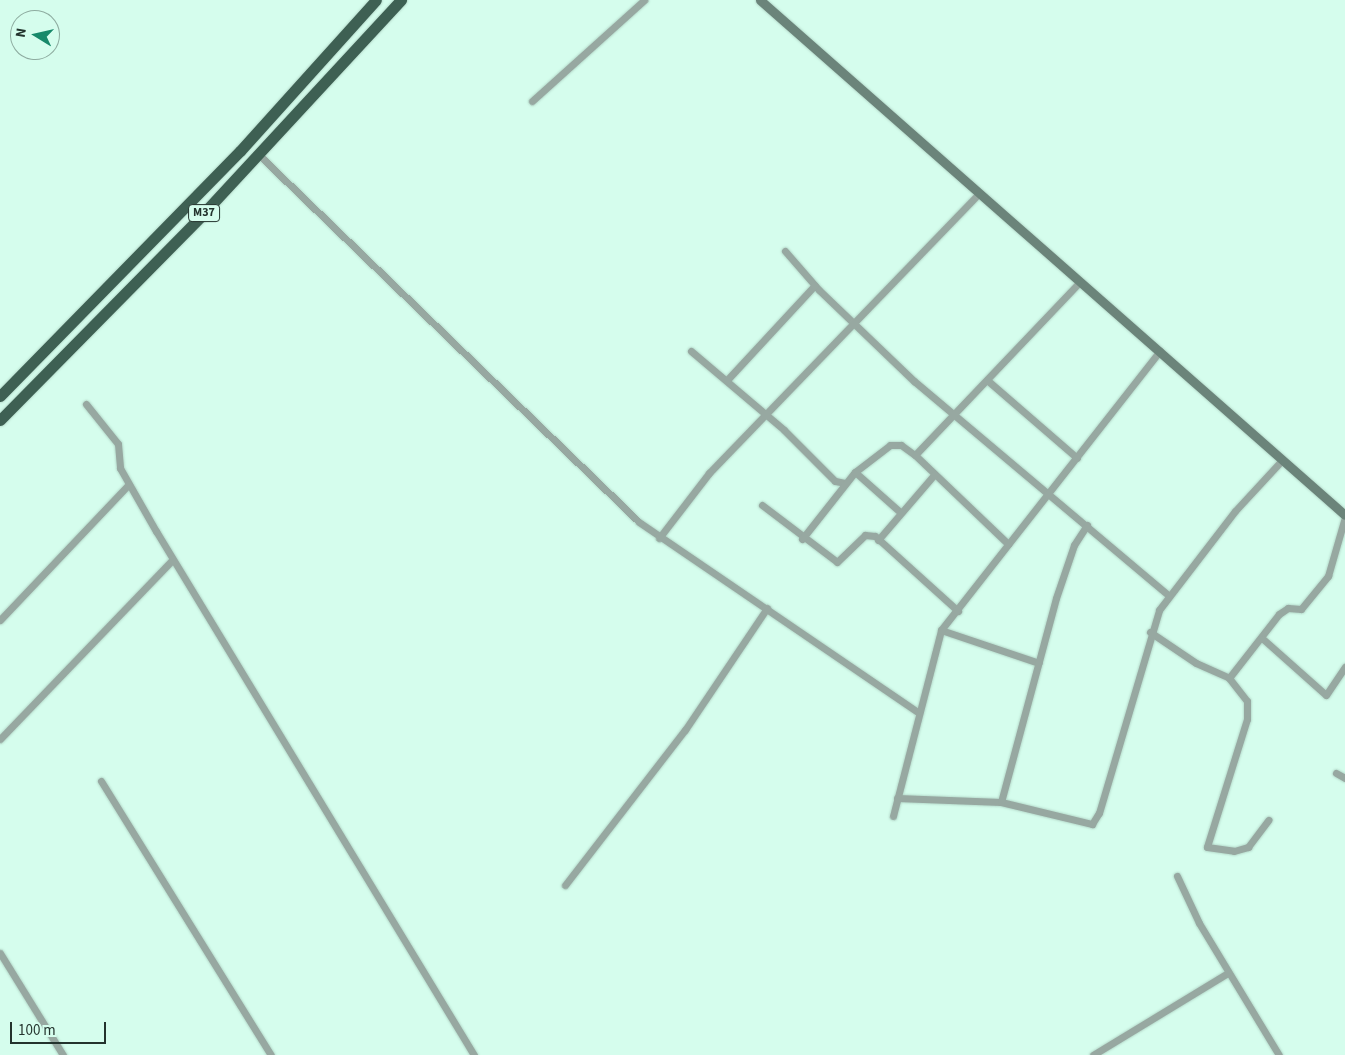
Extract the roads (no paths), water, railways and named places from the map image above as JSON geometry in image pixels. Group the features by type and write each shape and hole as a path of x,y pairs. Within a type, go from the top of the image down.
{"highway":[{"name":"M37","path":"0,396 240,151 376,0"},
{"name":"M37","path":"0,420 259,155 401,0"},
{"path":"21,374 34,386"}],"main road":[{"path":"760,0 1345,516"}],"street":[{"path":"532,101 644,0"},
{"path":"259,155 659,538 767,608 918,712"},
{"path":"659,538 709,473 767,415 852,322 979,193"},
{"path":"786,250 815,285 852,322 954,415 1168,595"},
{"path":"915,455 1080,282"},
{"path":"727,380 815,285"},
{"path":"690,351 767,415 835,481 845,483"},
{"path":"893,816 918,712 941,630 958,611 1008,544 1160,351"},
{"path":"987,380 1077,458"},
{"path":"86,404 118,444 116,455 129,484 172,560 474,1055"},
{"path":"802,539 855,472 890,444 915,455 1008,544"},
{"path":"897,798 1001,802 1092,824 1099,813 1150,632 1168,595 1282,460"},
{"path":"855,472 900,512"},
{"path":"878,540 900,512 934,475"},
{"path":"0,620 129,484"},
{"path":"762,506 802,539 836,562 864,536 878,540 958,611"},
{"path":"1229,678 1263,639 1279,614 1288,608 1301,609 1328,576 1345,516"},
{"path":"1001,802 1038,663 1074,546 1087,525"},
{"path":"0,739 172,560"},
{"path":"565,884 685,730 767,608"},
{"path":"941,630 1038,663"},
{"path":"1150,632 1196,663 1229,678 1247,701 1247,719 1207,847 1234,851 1248,847 1268,820"},
{"path":"1263,639 1326,695 1345,667"},
{"path":"1336,773 1345,778"},
{"path":"101,781 271,1055"},
{"path":"1177,876 1228,973 1278,1055"},
{"path":"0,953 63,1055"},
{"path":"1093,1055 1228,973"}]}
